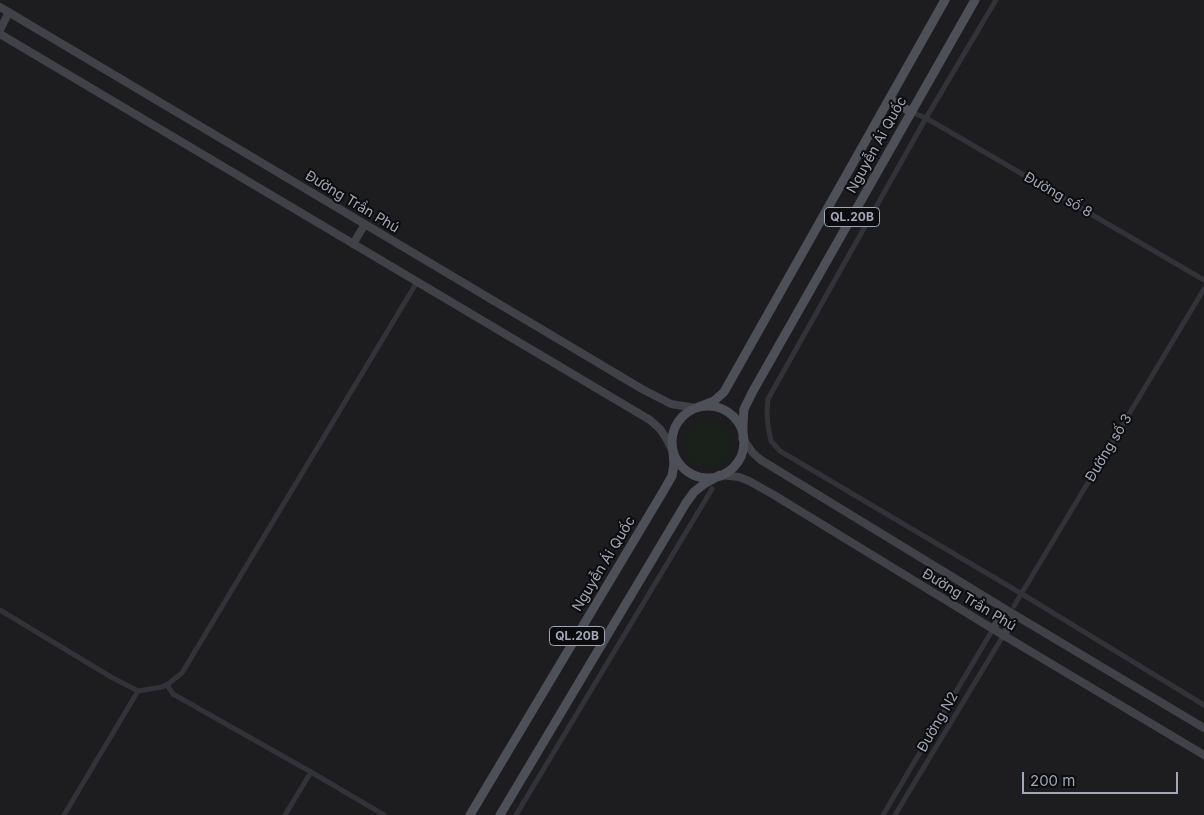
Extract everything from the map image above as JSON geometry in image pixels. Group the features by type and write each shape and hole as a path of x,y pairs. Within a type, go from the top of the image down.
{"main road":[{"name":"Nguyễn Ái Quốc","path":"696,408 714,401 724,392 945,0"},
{"name":"Nguyễn Ái Quốc","path":"743,439 744,409 974,0"},
{"name":"Đường Trần Phú","path":"0,7 649,393 671,404 696,408"},
{"path":"10,12 0,32 650,420 660,429 678,463 687,471 697,476 708,478 730,470 738,461 742,451 743,439 741,428 736,419 718,407 696,408 678,420 672,441 673,452"},
{"path":"889,99 911,112"},
{"path":"353,244 365,224"},
{"name":"Đường Trần Phú","path":"743,439 753,454 761,460 1204,728"},
{"name":"Nguyễn Ái Quốc","path":"470,815 672,476 673,452"},
{"name":"Đường Trần Phú","path":"720,475 739,477 765,490 1003,636 1204,755"},
{"name":"QL.20B","path":"500,815 686,503 694,492 720,475"},
{"path":"993,629 1005,609"},
{"path":"1003,636 1016,616"}],"street":[{"path":"996,0 926,118 768,399 767,412 771,442 780,451 1204,704"},
{"name":"Đường số 8","path":"911,112 926,118 1204,280"},
{"path":"0,610 110,677 138,691 168,684 182,673 417,282"},
{"name":"Đường số 3","path":"1014,606 1204,289"},
{"path":"516,815 712,489"},
{"path":"1005,609 1014,606 1016,616"},
{"name":"Đường N2","path":"883,815 993,629"},
{"name":"Đường N2","path":"896,815 1003,636"},
{"path":"168,684 173,694 384,815"},
{"path":"64,815 138,691"},
{"path":"285,815 311,772"}],"shaded area":[{"path":"0,0 1204,0 1204,815 0,815"},
{"path":"708,421 721,425 727,431 731,444 727,457 721,463 708,467 695,463 689,457 685,444 689,431 695,425"}]}
